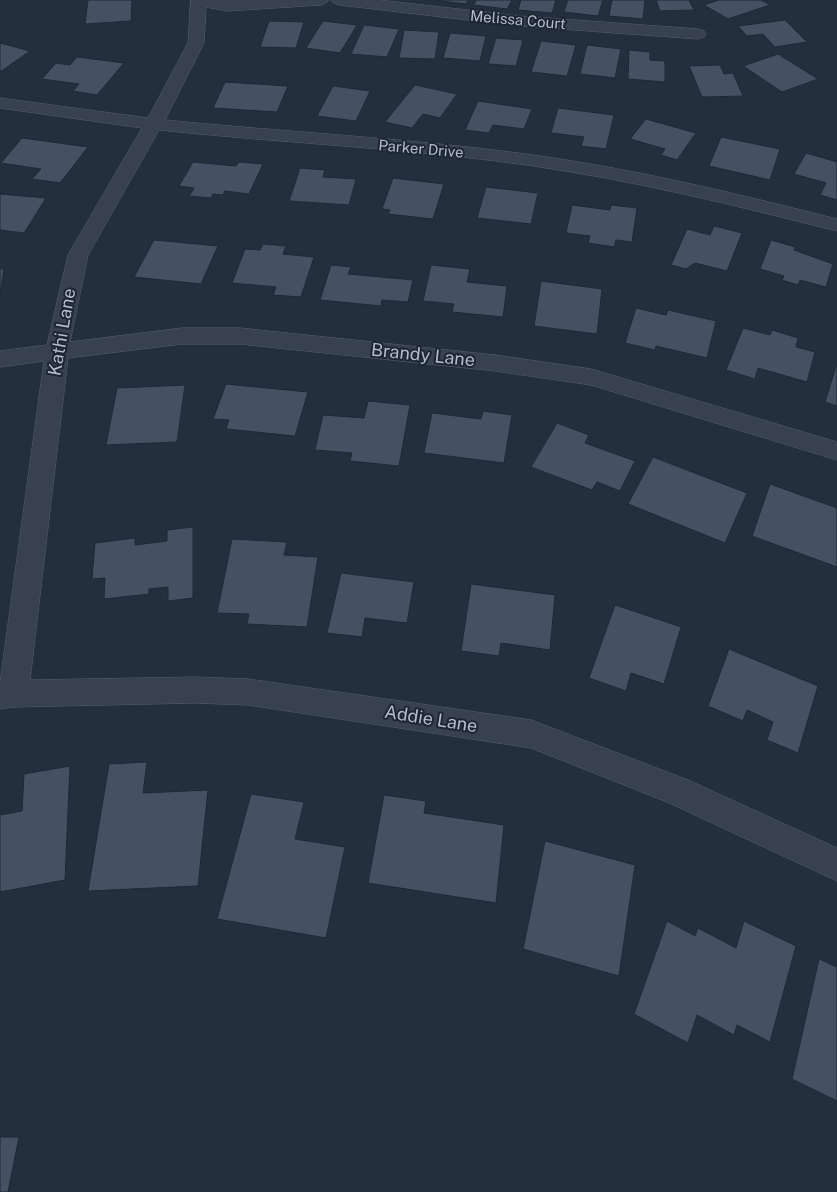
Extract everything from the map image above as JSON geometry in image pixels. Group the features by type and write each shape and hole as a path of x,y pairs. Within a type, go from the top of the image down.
{"street":[{"path":"200,0 227,6 321,0"},
{"name":"Kathi Lane","path":"7,695 57,352 78,255 153,125 196,43 200,0"},
{"name":"Melissa Court","path":"339,0 520,21 698,34"},
{"name":"Parker Drive","path":"0,103 58,113 153,125 480,154 572,166 703,190 837,225"},
{"name":"Brandy Lane","path":"0,359 182,336 240,336 495,363 591,377 837,451"},
{"name":"Addie Lane","path":"7,695 195,690 248,692 531,734 678,791 837,865"}],"building":[{"path":"88,0 132,0 131,21 85,24"},
{"path":"434,0 468,0 466,4"},
{"path":"476,0 512,0 507,9 474,5"},
{"path":"521,0 556,0 552,13 518,10"},
{"path":"568,0 603,0 598,16 564,12"},
{"path":"612,0 645,0 643,19 609,16"},
{"path":"656,0 689,0 694,10 660,11"},
{"path":"719,0 761,0 770,5 728,19 704,5"},
{"path":"785,20 807,42 775,47 763,34 747,36 738,26"},
{"path":"269,21 304,22 296,48 260,47"},
{"path":"323,21 357,25 340,53 306,48"},
{"path":"364,25 399,29 387,57 351,54"},
{"path":"404,30 439,32 435,59 399,58"},
{"path":"450,33 486,36 480,61 443,58"},
{"path":"496,38 523,40 516,66 488,64"},
{"path":"541,41 576,45 567,76 531,72"},
{"path":"0,43 30,51 0,72"},
{"path":"587,45 621,49 615,78 580,74"},
{"path":"629,50 650,52 650,60 665,61 665,82 628,79"},
{"path":"778,54 818,79 782,92 743,66"},
{"path":"77,57 124,63 97,95 73,91 79,84 42,79 56,63 70,65"},
{"path":"720,65 724,74 733,73 743,96 702,97 689,66"},
{"path":"225,82 288,86 277,112 213,108"},
{"path":"415,85 457,94 440,118 423,114 412,128 385,122"},
{"path":"333,86 370,91 356,121 317,116"},
{"path":"478,101 532,109 524,129 493,125 489,133 465,130"},
{"path":"558,108 614,115 606,149 581,146 584,137 551,133"},
{"path":"646,119 696,133 677,160 661,155 665,149 630,139"},
{"path":"721,137 780,149 770,180 709,166"},
{"path":"22,138 88,147 60,183 32,179 41,169 1,163"},
{"path":"806,153 837,162 837,200 820,195 826,183 794,174"},
{"path":"193,162 236,166 239,162 263,164 249,194 225,191 223,195 213,194 211,198 189,196 194,188 179,186"},
{"path":"300,168 325,170 323,177 356,179 349,205 289,201"},
{"path":"393,178 444,184 433,219 388,214 390,210 382,209"},
{"path":"486,187 538,193 531,224 477,218"},
{"path":"0,194 46,198 24,233 0,230"},
{"path":"572,205 610,210 611,205 637,208 632,242 616,240 614,247 588,243 590,236 566,233"},
{"path":"714,226 742,233 727,271 695,263 686,269 671,265 687,229 710,235"},
{"path":"154,240 218,246 201,284 134,277"},
{"path":"771,240 795,247 794,250 833,264 826,287 800,280 798,285 782,280 784,276 760,269"},
{"path":"263,244 286,246 283,254 314,257 301,297 273,295 276,287 232,283 245,249 260,250"},
{"path":"331,265 351,267 348,274 413,280 408,302 382,300 381,306 320,300"},
{"path":"431,265 470,269 467,282 507,286 503,317 452,312 454,304 423,301"},
{"path":"0,269 4,269 0,296"},
{"path":"541,281 602,289 597,334 534,326"},
{"path":"636,308 666,315 668,310 716,321 707,358 656,346 655,350 625,343"},
{"path":"743,328 770,335 772,330 798,338 796,347 815,352 807,382 758,368 755,379 726,370"},
{"path":"837,363 837,406 825,402"},
{"path":"226,384 308,392 295,436 226,429 229,420 213,419"},
{"path":"185,385 177,442 106,445 117,388"},
{"path":"368,401 410,405 399,466 350,461 352,453 315,450 323,415 364,418"},
{"path":"483,411 512,415 504,463 424,453 432,413 481,419"},
{"path":"557,423 589,435 585,443 635,461 620,491 597,482 592,490 531,467"},
{"path":"653,457 747,493 725,543 628,504"},
{"path":"770,484 837,508 837,567 752,536"},
{"path":"193,527 193,598 168,601 168,587 149,589 149,594 104,599 105,578 92,579 95,543 135,538 135,545 167,541 167,530"},
{"path":"232,539 287,542 284,555 318,557 307,627 247,624 249,614 217,613"},
{"path":"341,573 414,582 407,623 365,618 362,637 327,633"},
{"path":"471,584 555,595 550,650 501,643 499,656 461,651"},
{"path":"615,605 681,627 664,684 631,673 626,691 589,678"},
{"path":"729,649 818,686 798,753 767,740 773,722 747,710 743,721 708,706"},
{"path":"147,762 143,793 208,790 198,886 88,891 109,764"},
{"path":"70,766 65,880 0,892 0,815 22,811 24,774"},
{"path":"251,794 304,802 295,839 345,847 326,938 217,919"},
{"path":"384,795 426,801 424,813 504,825 496,903 368,883"},
{"path":"545,841 635,865 619,976 523,949"},
{"path":"667,921 695,936 698,928 736,948 744,921 796,946 770,1042 737,1025 734,1035 697,1015 688,1043 634,1014"},
{"path":"819,959 837,967 837,1101 792,1079"},
{"path":"0,1137 19,1137 8,1192 0,1192"}]}
